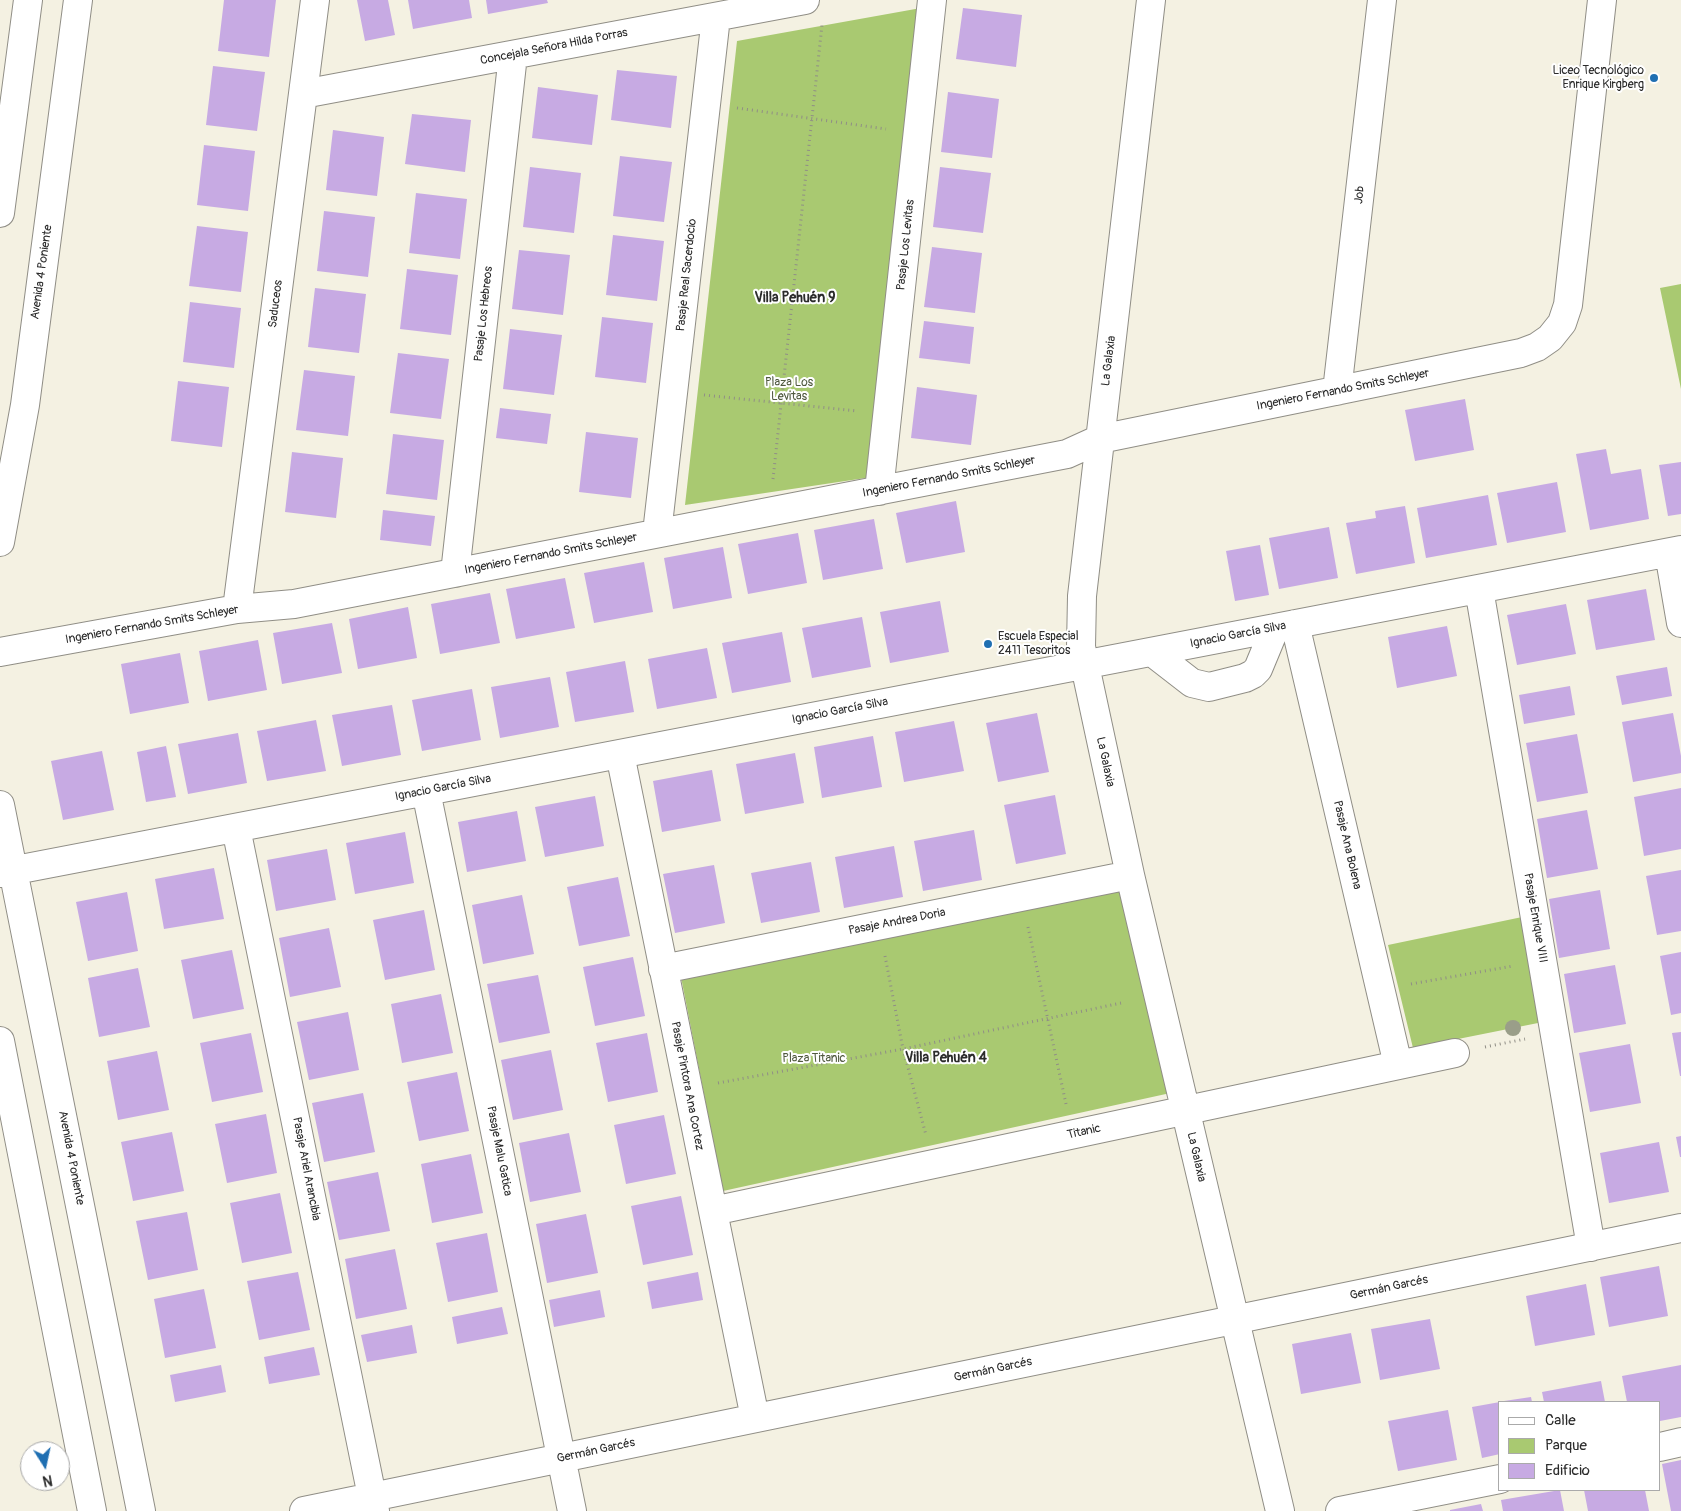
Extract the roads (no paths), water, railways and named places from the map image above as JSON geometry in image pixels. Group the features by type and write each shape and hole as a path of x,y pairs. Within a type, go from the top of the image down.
{"street":[{"path":"0,213 28,0"},
{"name":"Avenida 4 Poniente","path":"0,542 25,405 78,0"},
{"name":"Saduceos","path":"237,609 315,0"},
{"name":"Pasaje Los Levitas","path":"879,491 932,0"},
{"name":"La Galaxia","path":"1151,0 1082,596 1080,629 1084,665 1130,875 1280,1511"},
{"name":"Job","path":"1337,391 1382,0"},
{"name":"Ingeniero Fernando Smits Schleyer","path":"0,652 237,609 294,604 1067,454 1100,439 1521,353 1537,347 1550,338 1562,323 1568,304 1602,0"},
{"name":"Concejala Señora Hilda Porras","path":"303,94 716,17 814,10"},
{"name":"Pasaje Real Sacerdocio","path":"657,534 716,17"},
{"name":"Pasaje Los Hebreos","path":"455,572 513,55"},
{"path":"1675,552 1681,623"},
{"name":"Ignacio García Silva","path":"7,872 1675,552"},
{"name":"Pasaje Enrique VIII","path":"1479,589 1591,1247"},
{"path":"1152,652 1192,682 1208,687 1245,678 1253,674 1285,626"},
{"name":"Pasaje Ana Bolena","path":"1285,626 1398,1065"},
{"name":"Pasaje Pintora Ana Cortez","path":"620,754 755,1418"},
{"name":"Pasaje Malu Gatica","path":"426,791 572,1511"},
{"name":"Avenida 4 Poniente","path":"0,805 7,872 141,1511"},
{"name":"Pasaje Ariel Arancibia","path":"236,828 373,1504"},
{"name":"Pasaje Andrea Doria","path":"663,970 1130,875"},
{"path":"0,1041 92,1511"},
{"name":"Titanic","path":"712,1211 1455,1053"},
{"name":"Germán Garcés","path":"304,1511 373,1504 561,1458 1681,1228"},
{"path":"1661,1447 1681,1442"},
{"path":"1340,1511 1498,1479"}],"place":[{"name":"Liceo Tecnológico Enrique Kirgberg","path":"1654,78"},
{"name":"Escuela Especial 2411 Tesoritos","path":"988,644"}],"district":[{"name":"Villa Pehuén 9","path":"795,298"},
{"name":"Villa Pehuén 4","path":"946,1058"}],"park label":[{"name":"Plaza Los Levitas","path":"789,390"},
{"name":"Plaza Titanic","path":"814,1059"}]}
